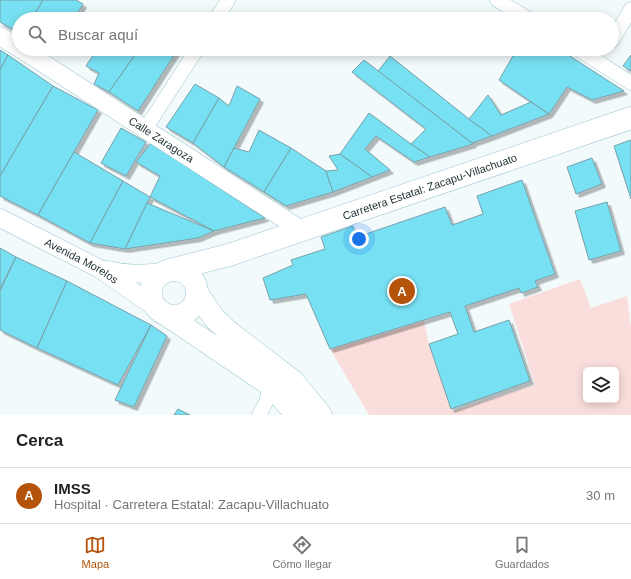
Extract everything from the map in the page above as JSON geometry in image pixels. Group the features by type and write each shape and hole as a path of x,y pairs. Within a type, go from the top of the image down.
{"main road":[{"name":"Carretera Estatal: Zacapu-Villachuato","path":"229,255 631,118"},
{"path":"229,255 205,269 196,287 192,307 187,312 173,316 162,312 154,304 151,290 158,276 167,271 229,255"},
{"path":"167,271 179,270 186,273 214,318 229,332 293,381 321,415"},
{"name":"Avenida Morelos","path":"162,312 270,385 283,397 297,415"}],"street":[{"path":"220,12 228,0"},
{"path":"497,0 517,12"},
{"path":"619,29 631,9"},
{"name":"Calle Zaragoza","path":"0,36 12,43"},
{"name":"Calle Zaragoza","path":"33,56 303,230"},
{"path":"146,128 192,56"},
{"path":"590,56 631,83"},
{"path":"600,62 603,56"},
{"name":"Avenida Morelos","path":"0,218 100,269 162,312"},
{"path":"100,269 139,275 167,271"},
{"path":"259,415 266,402 270,385"}],"shaded area":[{"path":"580,279 591,308 627,296 631,327 631,415 369,415 330,349 424,321 429,344 451,409 454,411 535,385 509,304"}],"building":[{"path":"0,0 43,0 36,12 12,12 12,29 0,22"},
{"path":"43,0 76,0 83,4 78,12 36,12"},
{"path":"0,50 8,55 0,70"},
{"path":"8,55 53,86 0,176 0,70"},
{"path":"631,55 631,71 623,66"},
{"path":"92,56 134,56 109,92 94,84 99,73 86,66"},
{"path":"134,56 173,56 138,111 109,92"},
{"path":"390,56 492,136 472,143 378,71"},
{"path":"513,56 570,56 624,91 592,100 567,87 549,114 499,80"},
{"path":"364,60 473,144 430,157 411,144 426,129 352,72"},
{"path":"195,84 219,98 193,143 166,127"},
{"path":"53,86 98,110 38,215 0,196 0,176"},
{"path":"237,86 260,99 224,167 193,143 219,98 229,106"},
{"path":"488,95 501,115 531,102 549,114 492,136 469,119"},
{"path":"369,113 430,157 414,162 376,136 365,149 390,170 372,177 340,154"},
{"path":"121,128 146,142 126,176 101,163"},
{"path":"259,130 291,148 264,192 224,167 234,148 249,152"},
{"path":"631,140 631,199 614,146"},
{"path":"151,143 265,218 214,231 150,197 160,176 136,162"},
{"path":"291,148 326,171 333,192 286,206 264,192"},
{"path":"74,152 123,181 90,243 38,215"},
{"path":"340,154 372,177 333,192 326,171 338,170 329,156"},
{"path":"592,158 602,184 576,194 567,167"},
{"path":"522,180 555,274 535,281 538,287 521,293 519,288 465,306 474,332 509,320 530,381 451,409 429,344 458,334 450,312 330,349 306,294 270,300 263,278 293,265 291,260 325,249 321,237 353,226 357,237 445,207 452,225 483,214 477,196"},
{"path":"123,181 150,197 125,249 90,243"},
{"path":"607,202 621,251 589,260 575,211"},
{"path":"147,203 214,231 198,238 125,249"},
{"path":"0,248 16,257 0,289"},
{"path":"16,257 67,281 37,348 0,330 0,291"},
{"path":"67,281 151,325 118,385 37,348"},
{"path":"151,325 167,336 134,407 115,400"},
{"path":"178,409 190,415 174,415"}],"place":[{"name":"IMSS","path":"402,291"}]}
